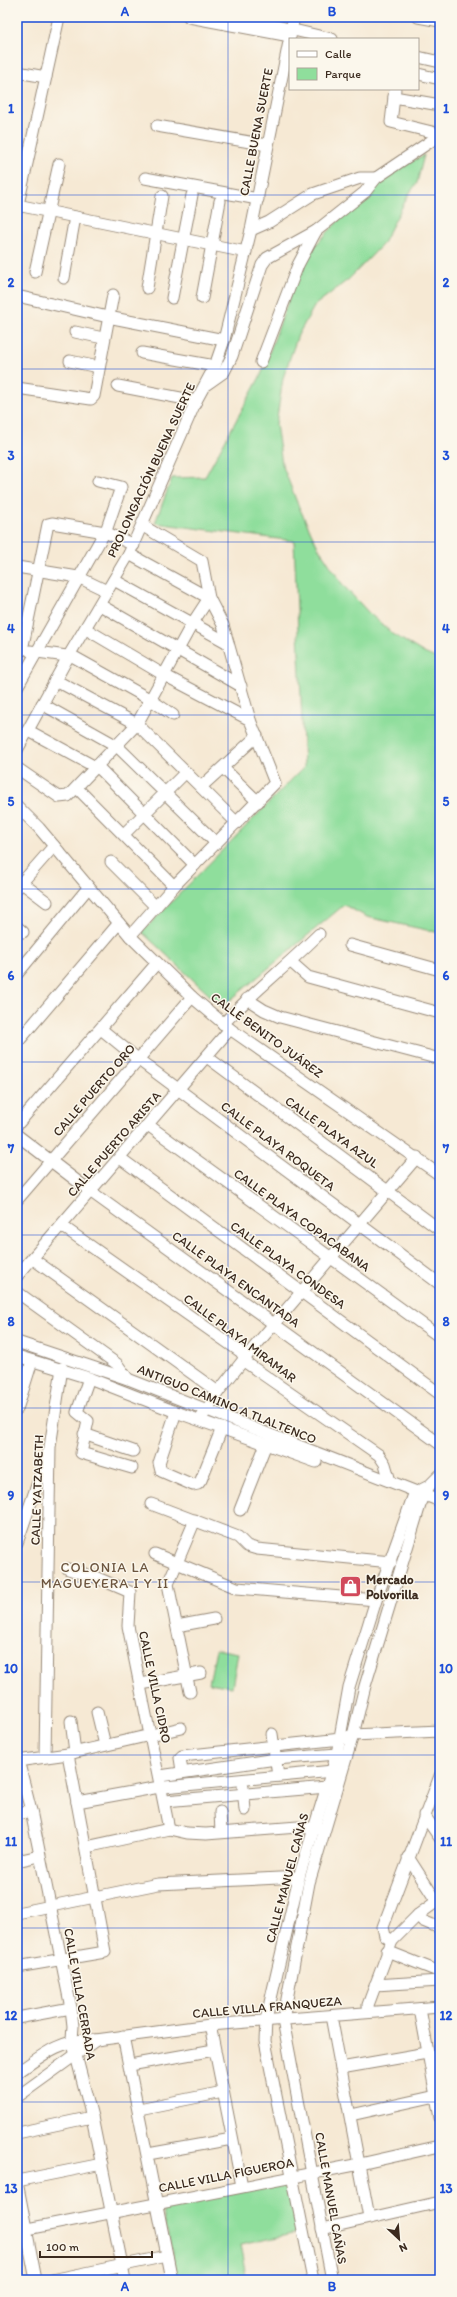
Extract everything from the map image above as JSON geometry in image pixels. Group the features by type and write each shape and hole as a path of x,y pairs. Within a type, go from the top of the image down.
{"street":[{"path":"59,17 17,206 246,252"},
{"path":"189,17 325,38"},
{"path":"238,17 255,19 291,33"},
{"name":"CALLE BUENA SUERTE","path":"290,38 294,17"},
{"path":"418,17 440,21"},
{"name":"CALLE BUENA SUERTE","path":"246,252 289,42"},
{"path":"419,57 440,62"},
{"path":"17,72 46,77"},
{"path":"419,74 440,80"},
{"path":"440,105 394,93 391,122 440,134"},
{"path":"157,126 267,145"},
{"path":"205,385 224,372 262,265 276,252 316,231 365,192 376,178 440,134"},
{"path":"35,272 59,164"},
{"path":"145,178 258,199"},
{"path":"251,230 269,222 313,194 360,178 376,178"},
{"path":"172,298 192,195"},
{"path":"146,288 162,196"},
{"path":"202,298 220,201"},
{"path":"64,278 75,217"},
{"path":"261,362 298,265 316,231"},
{"name":"PROLONGACIÓN BUENA SUERTE","path":"17,750 23,735 132,550 196,401 215,366 224,340 246,252"},
{"path":"17,388 91,399 94,396 98,367 113,294"},
{"path":"17,296 108,317 224,340"},
{"path":"75,332 104,338"},
{"path":"142,353 215,366"},
{"path":"70,361 98,367"},
{"path":"118,386 196,401"},
{"path":"17,687 78,577 105,532 121,487 98,481"},
{"path":"173,715 151,700 74,657 20,650 48,524 52,523 105,532 209,598"},
{"path":"130,936 174,886 275,783 250,720 218,613 209,598 202,561 143,526"},
{"path":"17,567 78,577 107,591"},
{"path":"114,580 228,644"},
{"path":"17,768 59,797 68,796 137,724 192,624 209,598"},
{"path":"100,605 241,686"},
{"path":"86,629 164,675 250,720"},
{"path":"55,680 137,724 237,823"},
{"path":"42,704 117,746 216,842"},
{"path":"23,735 101,770 195,865"},
{"path":"201,787 257,736"},
{"path":"223,768 258,802"},
{"path":"124,834 186,772"},
{"path":"77,788 174,886"},
{"name":"CALLE BENITO JUÁREZ","path":"18,810 54,846 88,888 156,964 192,997 227,1026 417,1157 440,1175"},
{"path":"47,902 19,885 54,846"},
{"path":"110,862 156,907"},
{"path":"17,974 88,888"},
{"path":"17,1043 119,923"},
{"name":"CALLE PUERTO ARISTA","path":"17,1276 180,1090 207,1057 247,999 291,962 319,934"},
{"path":"350,945 440,970"},
{"path":"291,962 308,977 440,1013"},
{"path":"17,1125 156,964"},
{"name":"CALLE PUERTO ORO","path":"17,1200 192,997"},
{"path":"247,999 264,1010 280,1017 440,1059"},
{"name":"CALLE PLAYA ROQUETA","path":"101,1029 139,1060 440,1284"},
{"name":"CALLE PLAYA AZUL","path":"207,1057 390,1191 440,1230"},
{"name":"CALLE PLAYA COPACABANA","path":"148,1125 440,1337"},
{"name":"CALLE PLAYA ENCANTADA","path":"17,1135 90,1191 440,1444"},
{"path":"203,1416 218,1392 245,1358 300,1292 390,1191 417,1157"},
{"name":"CALLE PLAYA CONDESA","path":"120,1158 440,1394"},
{"name":"CALLE PLAYA MIRAMAR","path":"62,1226 241,1352 248,1364 379,1455 385,1464 390,1481"},
{"path":"33,1259 218,1392"},
{"path":"17,1292 116,1364 128,1380"},
{"name":"ANTIGUO CAMINO A TLALTENCO","path":"17,1342 128,1380 203,1416 346,1469 390,1481 421,1494"},
{"path":"17,1356 62,1368 176,1412 203,1416 222,1428 266,1444 282,1445"},
{"path":"17,1409 32,1360"},
{"name":"CALLE YATZABETH","path":"45,1757 50,1447 62,1368"},
{"path":"89,1378 77,1412 88,1421 81,1451 83,1455 132,1468"},
{"path":"176,1412 159,1467 161,1471 193,1484 198,1484 201,1480 222,1428"},
{"path":"84,1434 133,1451"},
{"path":"240,1510 266,1444"},
{"path":"17,1543 50,1447"},
{"path":"346,1469 438,1500"},
{"path":"421,1494 440,1474"},
{"name":"CALLE MANUEL CAÑAS","path":"332,2280 313,2172 283,2020 327,1787 333,1771 341,1738 349,1687 376,1600 421,1494"},
{"name":"CALLE MANUEL CAÑAS","path":"313,2280 265,2041 266,2020 299,1877 320,1829 353,1735 364,1686 421,1494"},
{"path":"151,1504 238,1537 247,1546 257,1550 391,1562"},
{"path":"190,1692 168,1584 175,1563 195,1520"},
{"path":"155,1554 236,1588 376,1600"},
{"name":"CALLE VILLA CIDRO","path":"68,1569 95,1577 130,1592 128,1626 160,1776 169,1829"},
{"path":"177,1626 214,1619"},
{"path":"140,1684 187,1674 201,1673"},
{"path":"98,1712 105,1745"},
{"path":"17,1967 61,1958 105,1952 96,1896 77,1802 70,1721"},
{"path":"18,1759 72,1753 181,1728"},
{"path":"182,1771 180,1758 204,1747 249,1743 273,1745 341,1738 353,1735 440,1732"},
{"path":"272,1734 278,1776"},
{"path":"249,1743 254,1779"},
{"path":"226,1745 230,1780"},
{"path":"197,1798 206,1768 204,1747"},
{"path":"160,1776 182,1771 276,1759 337,1754"},
{"name":"CALLE VILLA CERRADA","path":"18,1759 31,1811 49,1906 71,2008 73,2026 72,2040 92,2117 125,2280"},
{"path":"77,1802 162,1787 333,1771"},
{"path":"290,1775 290,1790"},
{"path":"440,1776 436,1795 424,1815 383,1927 385,1936 390,1946 440,1972"},
{"path":"242,1780 245,1810"},
{"path":"165,1801 327,1787"},
{"path":"17,1814 31,1811"},
{"path":"220,1812 221,1832"},
{"path":"424,1815 440,1838"},
{"path":"86,1847 169,1829 187,1833 298,1827 320,1829"},
{"path":"17,1861 39,1856"},
{"path":"368,2012 368,2005 390,1946 418,1915 438,1901 408,1857"},
{"path":"17,1912 158,1884 299,1877"},
{"path":"418,1915 423,1921 440,1928"},
{"path":"375,1985 440,1981"},
{"name":"CALLE VILLA FRANQUEZA","path":"17,2073 53,2048 72,2040 96,2040 210,2025 440,2007"},
{"path":"17,2018 71,2008"},
{"path":"420,2008 440,2118"},
{"path":"331,2016 351,2115 369,2217"},
{"path":"210,2025 242,2186"},
{"path":"123,2036 139,2109 172,2280"},
{"name":"CALLE VILLA FRANQUEZA","path":"17,2097 96,2040"},
{"path":"130,2065 214,2050"},
{"path":"341,2068 427,2052"},
{"path":"139,2109 223,2092"},
{"path":"351,2115 436,2096"},
{"path":"17,2133 92,2117"},
{"path":"148,2154 232,2139"},
{"name":"CALLE VILLA FIGUEROA","path":"21,2230 360,2164 440,2146"},
{"path":"36,2280 21,2230 17,2181 102,2164"},
{"path":"322,2229 369,2217 440,2202"},
{"path":"52,2280 168,2256"}],"green space":[{"path":"424,155 417,183 409,194 382,245 349,279 315,305 298,335 283,378 276,424 282,464 298,505 318,547 343,585 369,613 393,634 424,653 440,660 440,933 367,917 344,905 222,1007 142,932 304,767 294,541 155,523 172,478 205,477 261,375 293,288 313,248 352,206 395,170"},
{"path":"216,1649 238,1653 232,1687 209,1683"},
{"path":"286,2181 297,2233 240,2245 247,2280 178,2280 162,2208"}],"place":[{"name":"Mercado Polvorilla","path":"350,1586"}],"district":[{"name":"COLONIA LA MAGUEYERA I Y II","path":"105,1576"}]}
